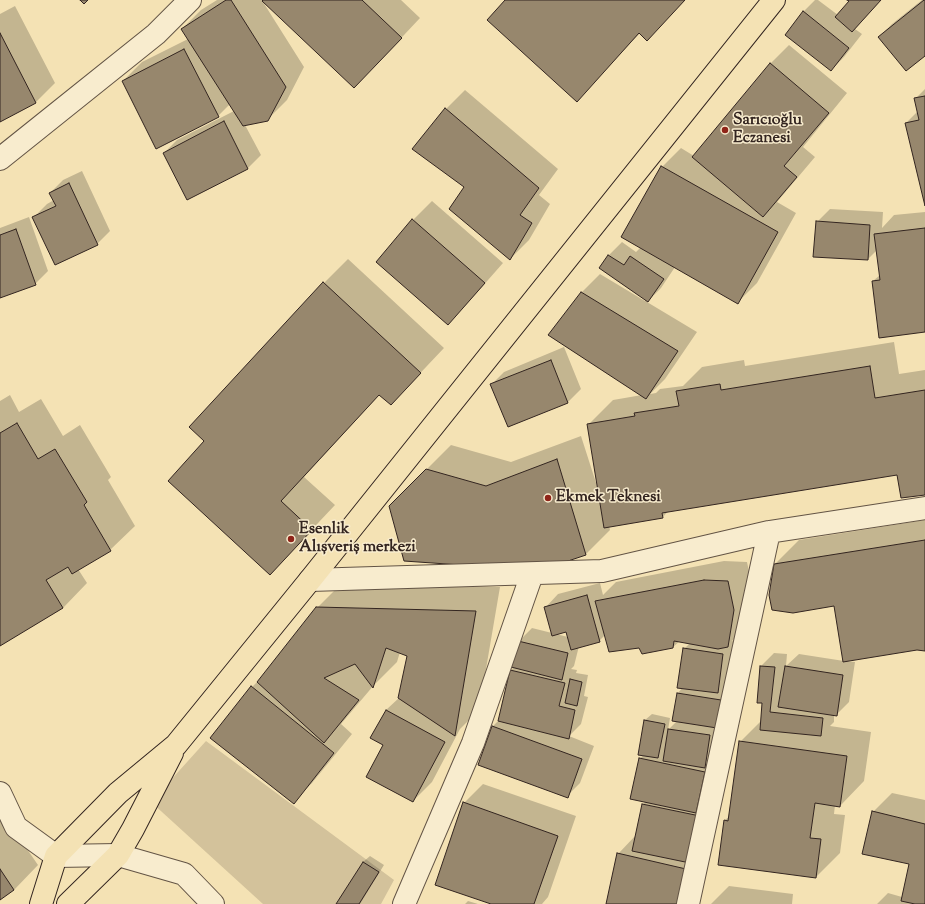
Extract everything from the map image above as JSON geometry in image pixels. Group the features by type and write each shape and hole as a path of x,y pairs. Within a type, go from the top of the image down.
{"main road":[{"path":"41,904 56,856 118,793 176,745 310,580 774,0"},
{"path":"68,904 118,854 133,829 176,745"}],"street":[{"path":"0,160 156,34 190,0"},
{"path":"310,580 602,572 769,532 925,508"},
{"path":"688,904 769,532"},
{"path":"404,904 473,743 532,574"},
{"path":"0,793 16,827 56,856 118,854 184,874 213,904"}],"shaded area":[{"path":"206,741 394,880 381,904 263,904 151,802"}],"building":[{"path":"80,0 88,0 84,4"},
{"path":"226,0 231,0 286,87 268,121 243,126 181,29"},
{"path":"362,0 402,38 354,88 262,1"},
{"path":"505,0 685,0 647,41 639,33 577,102 487,20"},
{"path":"847,0 881,0 852,32 835,17 849,1"},
{"path":"924,0 925,56 906,71 878,37"},
{"path":"803,11 849,48 831,71 785,35"},
{"path":"0,33 36,103 0,122"},
{"path":"184,49 219,117 156,149 122,81"},
{"path":"770,63 829,113 784,166 797,177 763,217 692,157"},
{"path":"925,96 925,206 905,123 919,120 914,98"},
{"path":"445,108 539,188 520,215 532,223 510,260 449,209 464,187 412,149"},
{"path":"224,121 248,169 187,200 163,153"},
{"path":"661,166 778,232 738,304 621,237"},
{"path":"69,183 98,245 55,265 32,217 56,206 49,193"},
{"path":"412,219 485,283 448,325 376,262"},
{"path":"816,221 870,225 868,260 813,257"},
{"path":"925,228 925,332 879,338 872,281 880,280 874,234"},
{"path":"16,229 36,285 0,298 0,235"},
{"path":"608,255 624,265 630,256 664,279 648,302 599,268"},
{"path":"323,282 421,373 391,405 379,395 281,501 312,530 270,575 168,481 204,441 189,427"},
{"path":"581,292 678,351 646,399 548,335"},
{"path":"551,360 568,403 508,427 490,384"},
{"path":"870,366 875,398 925,390 925,495 901,498 897,475 662,513 663,518 604,528 587,424 635,416 634,413 679,406 676,391 720,384 721,390"},
{"path":"17,423 38,459 55,449 87,502 84,505 111,551 72,574 68,567 46,580 63,608 0,646 0,433"},
{"path":"557,459 586,555 562,563 504,568 404,561 389,506 426,469 486,486"},
{"path":"925,540 925,651 917,650 843,662 834,606 793,613 772,610 769,595 774,564"},
{"path":"704,580 728,581 734,610 728,647 718,649 674,641 673,648 642,654 639,648 609,652 595,601"},
{"path":"587,595 600,642 571,650 566,632 552,636 544,607"},
{"path":"316,607 476,611 455,736 398,698 407,656 386,648 373,688 355,664 324,678 359,700 324,743 257,682"},
{"path":"518,641 568,653 562,680 511,667"},
{"path":"683,648 723,654 718,693 677,688"},
{"path":"760,666 775,667 770,712 823,718 821,736 760,730 762,703 757,703"},
{"path":"785,666 843,675 837,716 778,707"},
{"path":"510,670 565,683 559,706 575,710 569,739 498,721"},
{"path":"570,679 582,682 577,706 565,703"},
{"path":"251,686 334,753 294,804 210,738"},
{"path":"677,693 721,700 717,728 672,721"},
{"path":"386,710 445,742 413,802 366,777 383,745 370,738"},
{"path":"644,720 665,724 658,758 638,755"},
{"path":"492,726 582,759 568,798 478,765"},
{"path":"668,729 710,735 705,768 663,761"},
{"path":"739,741 847,756 840,807 815,803 810,838 821,839 816,878 718,865 724,820 728,821"},
{"path":"639,758 705,772 696,813 630,799"},
{"path":"463,802 558,836 534,904 491,904 435,885"},
{"path":"642,804 700,816 690,863 632,851"},
{"path":"872,811 925,824 925,904 915,904 901,901 909,864 862,854"},
{"path":"617,853 686,869 679,904 606,904"},
{"path":"363,862 379,872 359,904 336,904"},
{"path":"0,869 14,890 0,900"}],"place":[{"name":"Sarıcıoğlu Eczanesi","path":"725,130"},
{"name":"Ekmek Teknesi","path":"548,498"},
{"name":"Esenlik Alışveriş merkezi","path":"291,539"}]}
